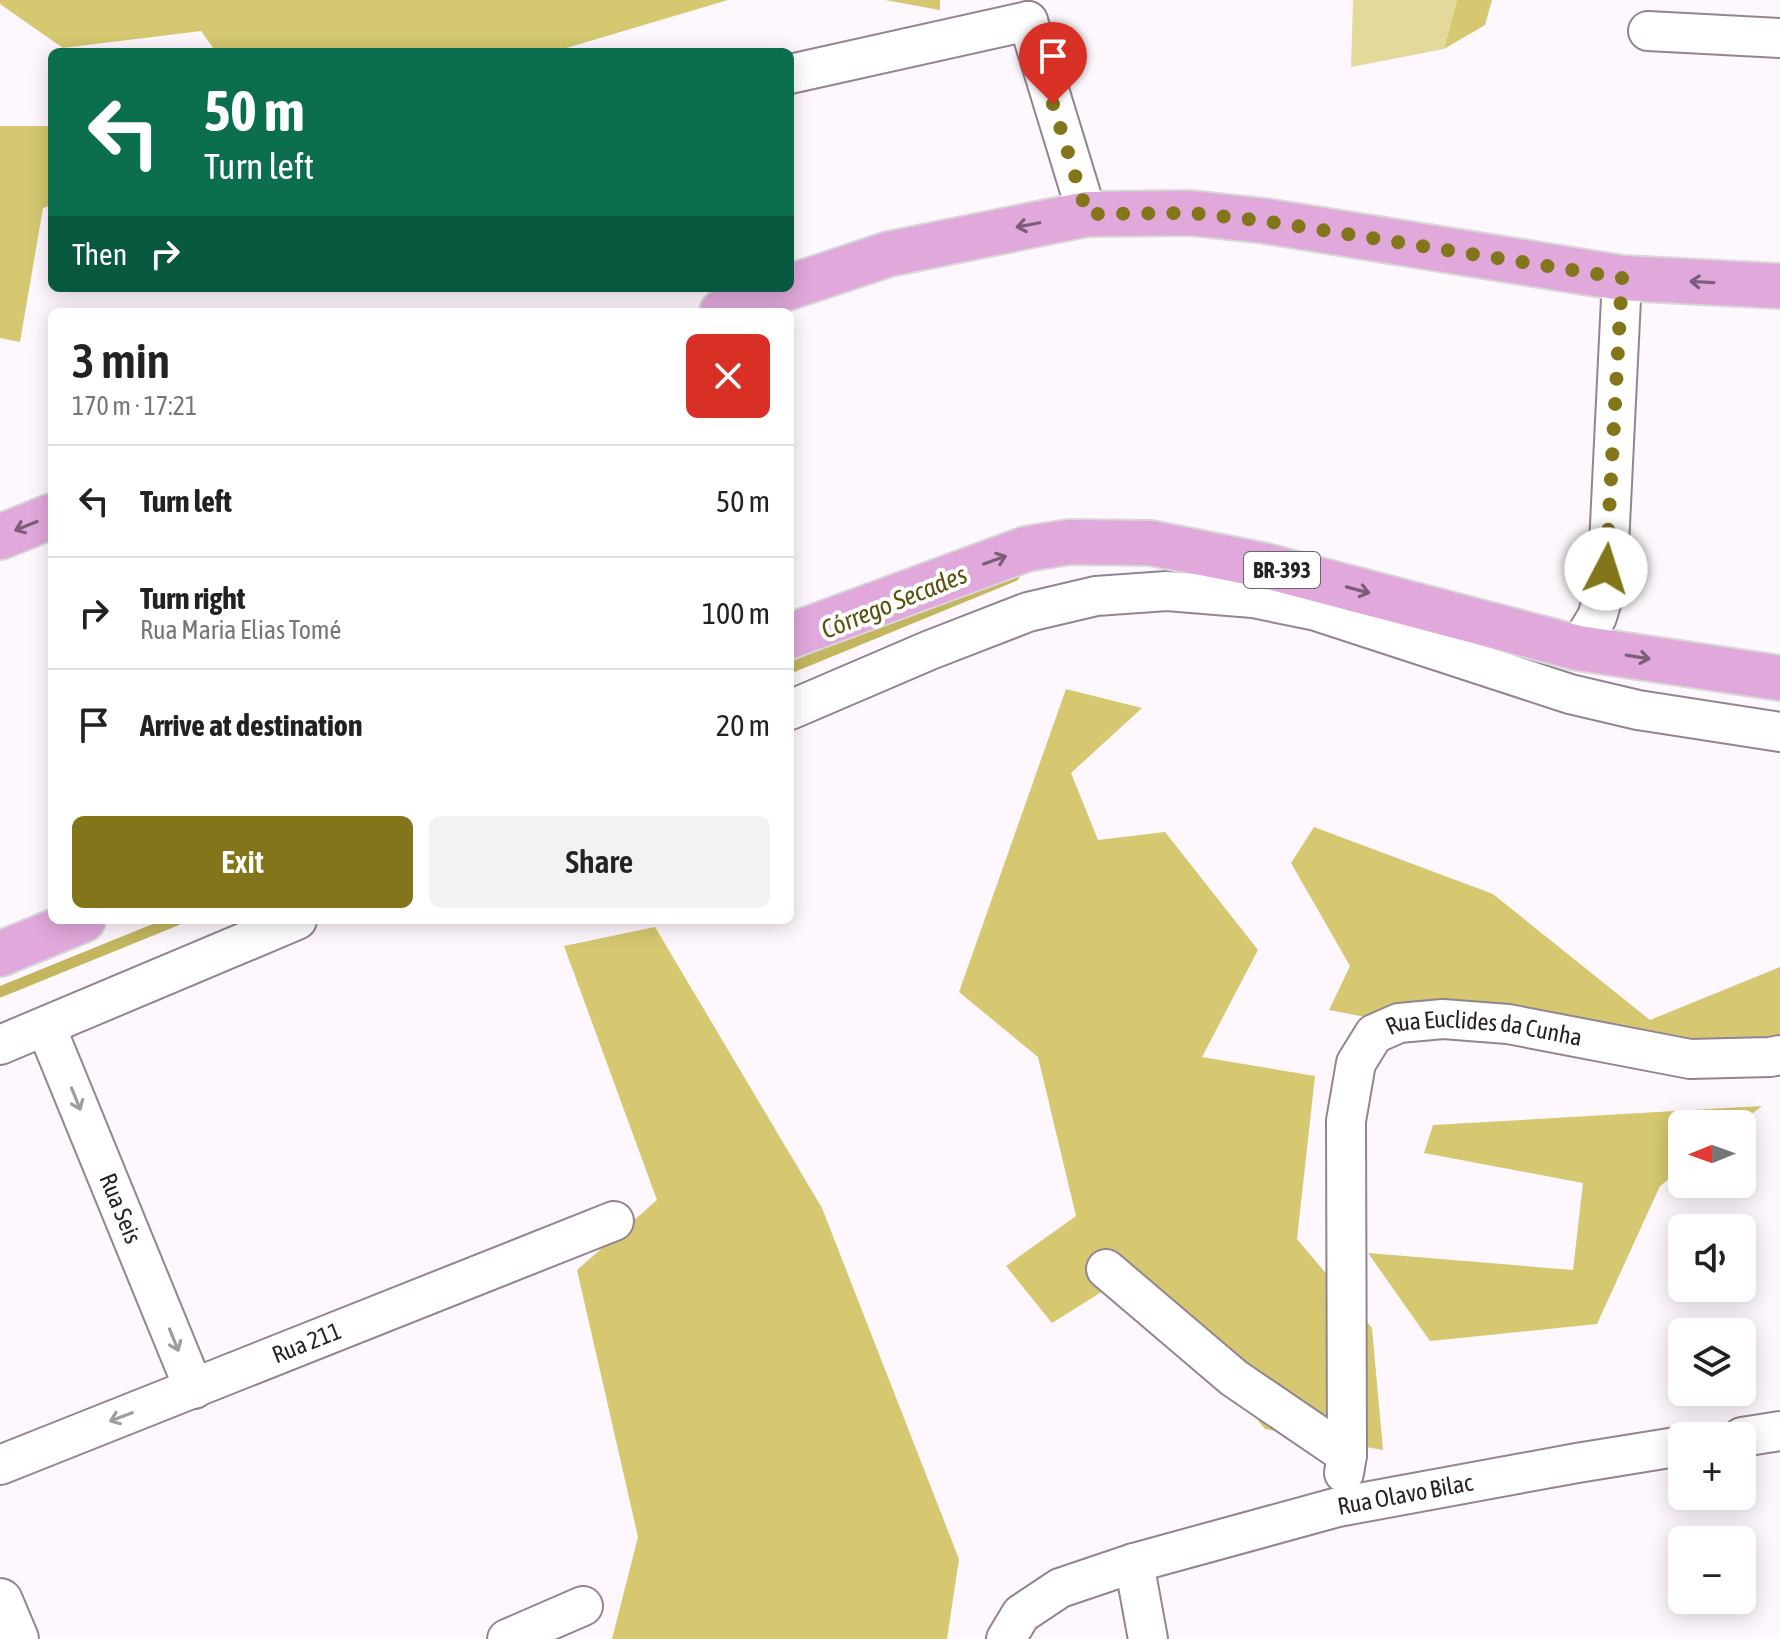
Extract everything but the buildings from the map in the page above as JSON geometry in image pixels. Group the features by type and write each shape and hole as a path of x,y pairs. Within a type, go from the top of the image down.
{"main road":[{"path":"794,285 889,254 1087,214 1191,213 1265,221 1622,278 1780,286"},
{"path":"733,308 775,292"},
{"path":"0,537 48,518"},
{"name":"BR-393","path":"794,635 1026,549 1069,542 1151,543 1262,565 1578,648 1780,678"},
{"path":"3,945 70,924"}],"street":[{"path":"794,73 1033,10 1087,214"},
{"path":"1648,31 1780,38"},
{"path":"1578,648 1597,617 1604,594 1622,278"},
{"path":"794,708 1028,612 1096,596 1167,591 1253,598 1316,611 1570,694 1638,710 1780,732"},
{"path":"0,1045 288,924"},
{"name":"Rua Euclides da Cunha","path":"1338,1507 1347,1455 1346,1121 1356,1063 1374,1034 1399,1023 1443,1019 1508,1024 1690,1059 1780,1055"},
{"name":"Rua Seis","path":"46,1027 194,1389"},
{"name":"Rua 211","path":"0,1465 614,1221"},
{"path":"1106,1269 1234,1378 1347,1455"},
{"path":"1756,1435 1780,1431"},
{"name":"Rua Olavo Bilac","path":"1006,1639 1021,1614 1060,1588 1134,1563 1338,1507 1668,1448"},
{"path":"1134,1563 1148,1639"},
{"path":"0,1601 16,1639"},
{"path":"507,1639 583,1606"}],"shaded area":[{"path":"0,0 728,0 566,48 213,48 201,31 63,48 0,4"},
{"path":"885,0 940,0 940,10 939,10"},
{"path":"1353,0 1457,0 1444,49 1351,67"},
{"path":"1457,0 1492,0 1485,25 1444,49"},
{"path":"0,126 48,126 48,206 43,208 20,342 0,338"},
{"path":"1066,689 1142,708 1071,773 1098,840 1165,832 1258,950 1202,1057 1315,1076 1297,1239 1372,1328 1383,1450 1265,1429 1135,1271 1052,1323 1006,1266 1076,1216 1038,1057 959,992"},
{"path":"1314,827 1493,894 1650,1020 1780,967 1780,1048 1758,1055 1590,1061 1329,1010 1350,966 1291,863"},
{"path":"655,927 822,1208 959,1559 947,1639 612,1639 638,1537 577,1270 657,1200 564,946"},
{"path":"1762,1106 1756,1111 1693,1110"},
{"path":"1668,1111 1668,1180 1660,1186 1597,1324 1430,1341 1368,1253 1573,1270 1583,1183 1424,1153 1433,1125"}],"waterway":[{"name":"Córrego Secades","path":"794,666 1014,576"},
{"name":"Córrego Secades","path":"0,992 167,924"}],"route":[{"path":"1053,104 1087,214 1191,213 1265,221 1622,278 1606,569"}]}
